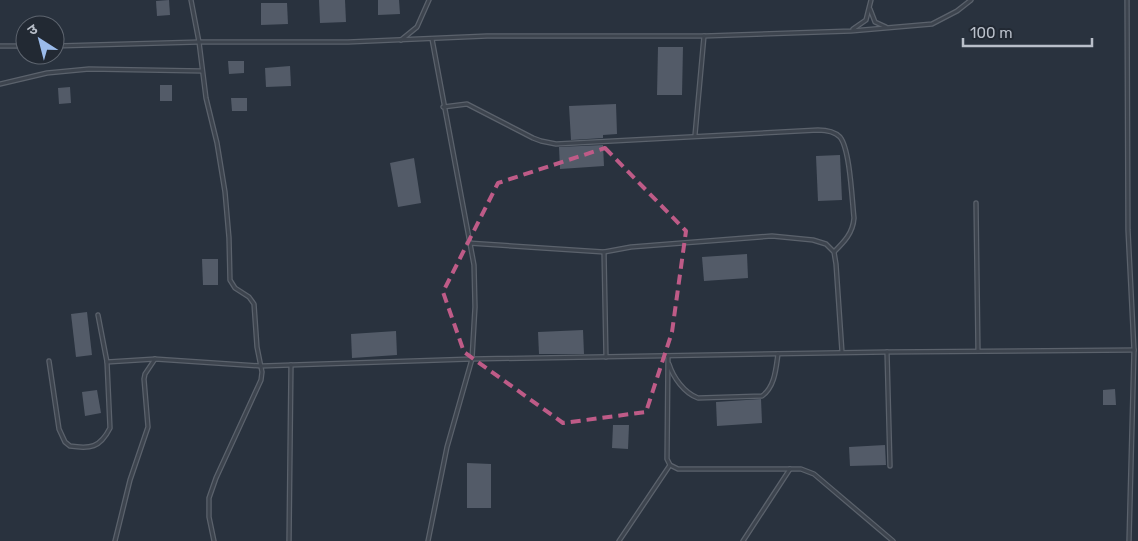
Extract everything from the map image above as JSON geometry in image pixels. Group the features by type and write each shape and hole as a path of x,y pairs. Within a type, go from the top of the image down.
{"lane":[{"path":"191,0 199,42 206,98 217,143 225,192 230,280 235,288 249,297 254,304 257,347 261,366 261,380 216,478 209,498 209,517 214,541"},
{"path":"400,41 417,27 430,0"},
{"path":"851,31 866,20 871,0"},
{"path":"65,46 199,42 400,41 487,36 704,36 851,31 932,24 957,12 971,0"},
{"path":"1128,0 1128,230 1134,350 1129,541"},
{"path":"869,9 876,22 889,28"},
{"path":"695,135 704,36"},
{"path":"428,541 447,447 472,359 475,285 474,266 468,243 432,39"},
{"path":"0,46 15,46"},
{"path":"0,84 47,73 89,69 202,71"},
{"path":"443,107 467,104 532,138 556,144 695,135 829,131 837,134 842,140 846,151 854,224 849,235 834,252"},
{"path":"976,203 978,351"},
{"path":"468,243 604,252 631,247 772,236 813,240 826,244 834,252 842,353"},
{"path":"604,252 606,357"},
{"path":"49,361 61,436 70,446 89,448 99,443 110,428 107,362 98,316"},
{"path":"107,362 155,359 261,366 472,359 1134,350"},
{"path":"887,352 890,466"},
{"path":"668,356 672,372 683,387 693,396 702,398 764,395 770,390 778,354"},
{"path":"668,356 667,459 670,465 678,469 802,469 814,474 894,541"},
{"path":"115,541 130,480 148,427 144,379 145,374 155,359"},
{"path":"1134,363 1138,367"},
{"path":"288,541 291,365"},
{"path":"619,541 670,465"},
{"path":"743,541 790,469"}],"highlighted area":[{"path":"605,148 686,231 672,332 646,412 563,423 464,352 443,292 498,183"}],"building":[{"path":"169,0 170,15 157,16 156,1"},
{"path":"319,0 345,0 346,22 320,23"},
{"path":"378,0 399,0 400,14 378,15"},
{"path":"261,3 287,3 288,24 261,25"},
{"path":"658,47 683,47 682,95 657,95"},
{"path":"228,61 244,61 244,73 229,74"},
{"path":"290,66 291,86 266,87 265,68"},
{"path":"160,85 172,85 172,101 160,101"},
{"path":"70,87 71,103 59,104 58,88"},
{"path":"231,98 247,98 247,111 232,111"},
{"path":"616,104 617,134 603,135 603,138 571,140 569,106"},
{"path":"603,145 604,166 560,169 559,147"},
{"path":"840,155 842,200 818,201 816,156"},
{"path":"414,158 421,203 398,207 390,163"},
{"path":"747,254 748,278 704,281 702,257"},
{"path":"202,259 218,259 218,285 203,285"},
{"path":"87,312 92,355 76,357 71,314"},
{"path":"583,330 584,354 539,354 538,332"},
{"path":"396,331 397,355 352,358 351,334"},
{"path":"1115,389 1116,405 1103,405 1103,390"},
{"path":"97,390 101,413 85,416 82,392"},
{"path":"761,399 762,423 717,426 716,402"},
{"path":"613,425 629,425 628,449 612,448"},
{"path":"885,445 886,465 850,466 849,447"},
{"path":"467,463 491,464 491,508 467,508"}]}
